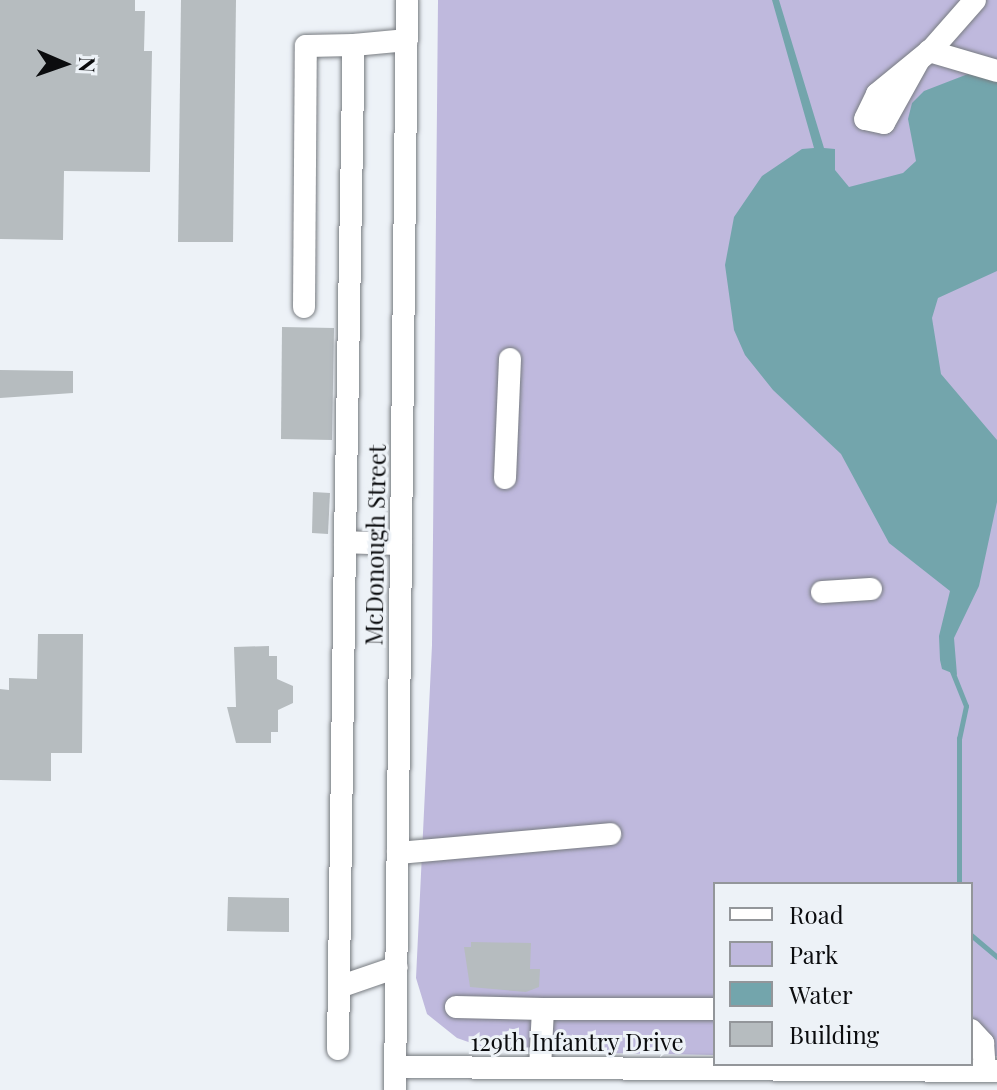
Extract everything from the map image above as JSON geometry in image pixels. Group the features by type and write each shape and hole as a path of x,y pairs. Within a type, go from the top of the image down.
{"street":[{"name":"McDonough Street","path":"395,1090 407,0"},
{"path":"975,0 924,56 997,71"},
{"path":"304,307 306,46 407,40"},
{"path":"338,1049 354,45"},
{"path":"505,478 510,359"},
{"path":"345,542 401,544"},
{"path":"822,592 871,589"},
{"path":"398,853 610,834"},
{"path":"339,987 397,967"},
{"path":"456,1007 713,1009"},
{"path":"540,1068 543,1009"},
{"path":"973,1032 983,1043 991,1071"},
{"name":"129th Infantry Drive","path":"396,1067 540,1068 713,1080 882,1080 991,1071"}],"green space":[{"path":"438,0 997,0 997,1056 973,1056 973,882 713,882 713,1055 494,1051 457,1038 427,1014 416,978 432,645"}],"water":[{"path":"772,0 779,0 824,148 835,149 835,170 849,187 903,173 916,161 908,119 912,103 924,91 968,74 997,81 997,271 938,298 932,318 941,374 997,440 997,502 979,586 954,638 957,675 942,669 940,660 939,636 950,591 889,543 841,454 773,390 745,355 734,330 725,265 734,217 762,176 802,149 814,148"}],"building":[{"path":"0,0 135,0 135,11 145,11 144,51 152,51 150,172 64,171 63,240 0,239"},
{"path":"181,0 236,0 233,242 178,242"},
{"path":"282,327 334,328 332,440 281,439"},
{"path":"0,370 73,371 73,393 0,398"},
{"path":"313,492 330,493 328,534 312,533"},
{"path":"38,634 83,634 82,753 51,753 51,781 0,780 0,689 9,690 9,678 37,679"},
{"path":"269,646 269,656 277,656 277,679 293,686 293,703 278,710 278,732 271,732 271,743 236,743 227,707 236,707 234,647"},
{"path":"228,897 289,898 289,932 227,931"},
{"path":"471,942 531,943 530,969 540,969 539,987 526,992 470,987 464,947 471,947"}],"waterway":[{"path":"950,666 966,706 959,738 959,882"},
{"path":"973,937 997,957"}]}
